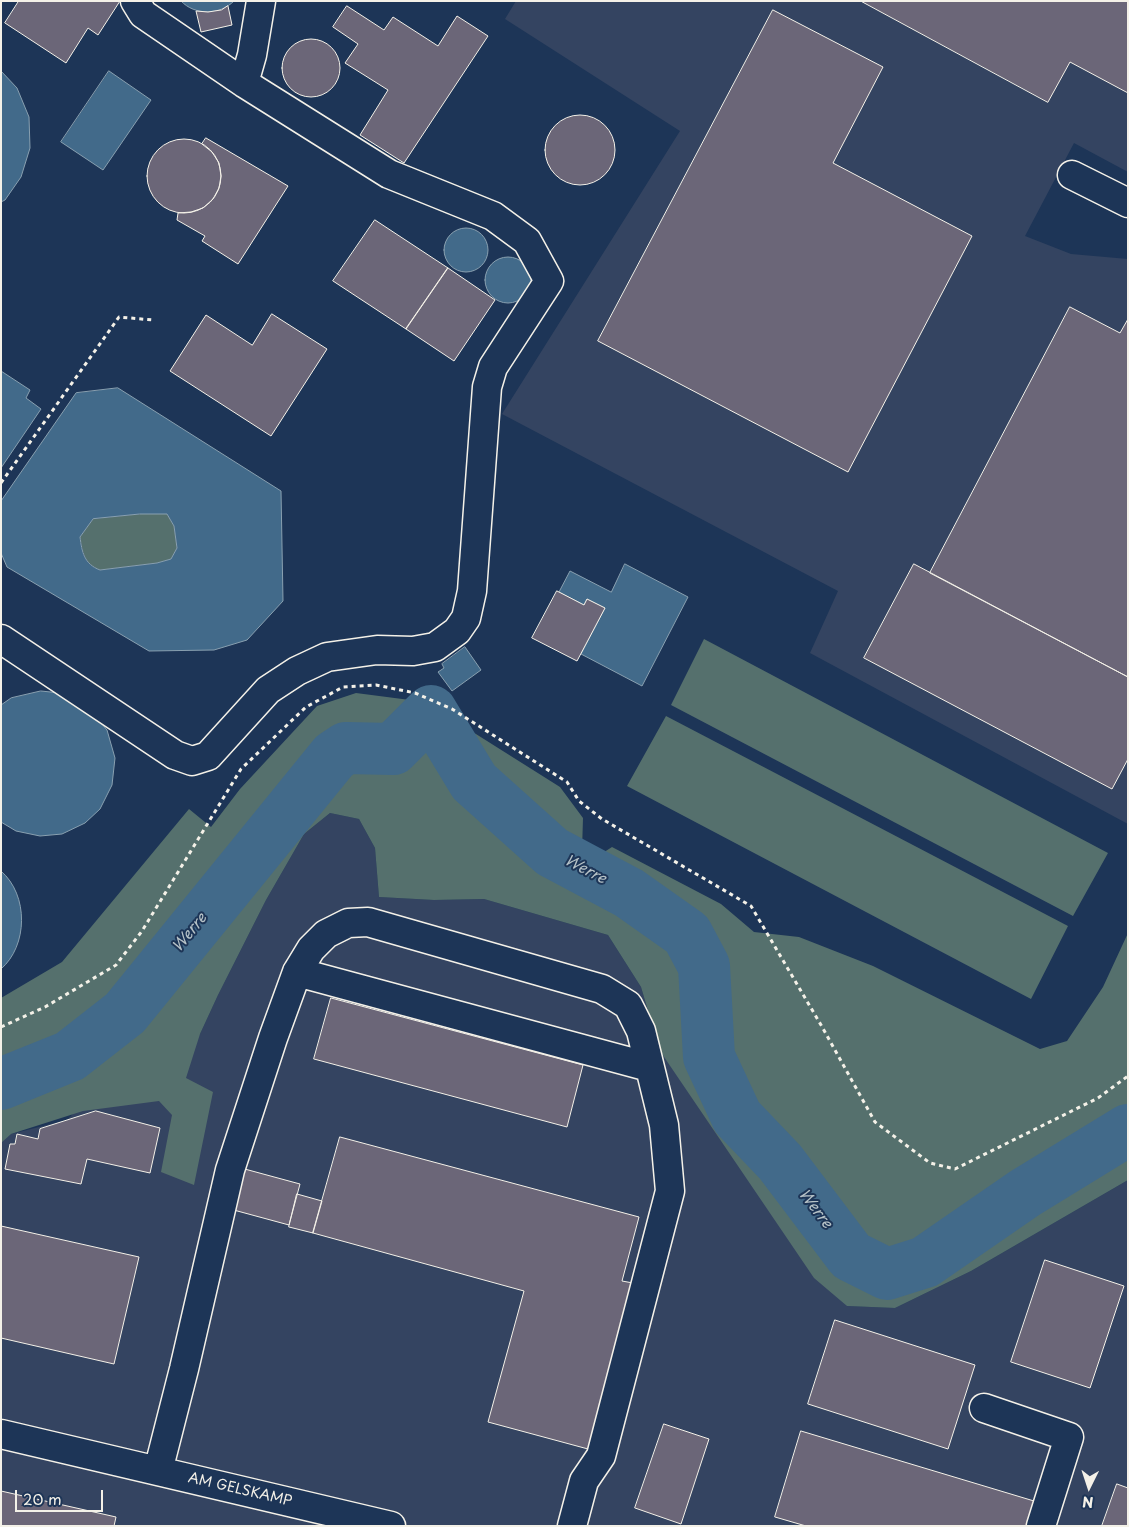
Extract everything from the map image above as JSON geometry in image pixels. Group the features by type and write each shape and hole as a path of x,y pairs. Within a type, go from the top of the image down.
{"street":[{"path":"1,639 175,755 192,761 208,756 268,690 296,671 327,657 376,650 413,651 435,647 457,631 466,618 472,591 487,387 494,367 549,281 527,241 493,216 389,174 244,83 144,14 135,1"},
{"path":"244,83 252,55 261,1"},
{"path":"1072,175 1128,203"},
{"path":"158,1470 184,1369 230,1170 273,1038 297,972 311,949 326,934 348,924 368,922 602,989 628,1005 641,1031 664,1125 670,1192 601,1456 584,1481 572,1526"},
{"path":"297,972 649,1067"},
{"path":"984,1408 1069,1437 1041,1526"},
{"name":"AM GELSKAMP","path":"1,1434 391,1526"}],"path":[{"path":"1,483 119,317 153,320"},
{"path":"1,1028 45,1007 116,965 142,931 241,768 306,707 343,687 376,685 415,693 452,709 567,782 578,801 602,819 751,906 875,1122 930,1163 955,1169 1098,1098 1128,1076"}],"shaded area":[{"path":"181,1 234,1 222,9 208,12 193,9"},
{"path":"516,1 1128,1 1128,172 1074,143 1025,236 1071,254 1128,259 1128,824 810,653 838,591 502,414 680,131 505,19"},
{"path":"1,71 17,88 29,117 30,148 21,177 5,200 1,202"},
{"path":"109,71 151,100 103,170 61,142"},
{"path":"470,228 482,234 487,241 487,259 482,266 475,271 462,272 454,269 447,262 444,246 447,238 454,231"},
{"path":"508,257 521,261 527,267 531,280 527,293 521,299 508,303 495,299 489,293 485,280 489,267 495,261"},
{"path":"1,371 30,390 26,398 41,409 1,468"},
{"path":"118,388 281,491 283,601 247,640 214,650 149,651 7,567 1,553 1,501 76,393","holes":["140,514 167,514 174,526 177,548 171,559 157,563 100,570 87,561 80,537 93,519"]},
{"path":"625,564 688,597 642,686 581,654 605,608 587,599 584,605 559,592 570,571 611,592"},
{"path":"465,647 481,670 452,691 438,672 444,668 442,664"},
{"path":"41,691 60,693 85,704 107,730 115,758 112,785 100,809 85,823 62,834 40,836 16,831 1,822 1,705 11,698"},
{"path":"330,813 359,819 375,848 379,897 434,900 484,899 608,935 641,987 660,1051 847,1306 895,1308 971,1271 1128,1180 1128,1526 1,1526 1,1134 11,1134 67,1120 92,1094 200,1034 266,900 304,834"},
{"path":"1,871 17,893 22,920 16,947 10,959 1,969"}],"green space":[{"path":"140,514 167,514 174,526 177,548 171,559 157,563 100,570 87,561 80,537 93,519"},
{"path":"704,639 1108,853 1073,916 671,705"},
{"path":"356,693 410,700 468,729 560,787 583,818 582,851 595,858 612,847 721,904 754,932 799,937 873,966 1040,1049 1067,1041 1103,987 1128,933 1128,1180 971,1271 895,1308 847,1306 814,1278 660,1051 641,987 608,935 484,899 434,900 379,897 375,848 359,819 330,813 304,834 266,900 200,1034 186,1078 213,1092 194,1185 161,1172 172,1115 159,1101 83,1111 11,1134 1,1143 1,998 62,962 189,809 211,827 240,789 317,706"},
{"path":"666,716 1068,926 1031,999 627,786"}],"building":[{"path":"19,1 120,1 98,35 88,28 66,63 5,23"},
{"path":"861,1 1128,1 1128,93 1070,62 1048,102"},
{"path":"228,6 232,25 201,32 196,11 221,10"},
{"path":"347,6 384,30 393,17 438,46 457,16 488,36 404,163 360,135 388,90 345,63 358,44 333,27"},
{"path":"773,10 883,67 833,163 972,236 848,472 598,341"},
{"path":"305,39 317,39 332,47 340,62 340,74 332,89 317,97 305,97 290,89 282,74 282,62 290,47"},
{"path":"587,115 600,121 609,130 613,136 615,150 613,164 605,175 594,183 573,185 566,183 555,175 547,164 545,143 547,136 555,125 566,117"},
{"path":"206,138 288,186 238,264 202,241 205,236 177,220 178,213 191,212 203,208 213,199 219,188 221,176 219,163 212,152 202,144"},
{"path":"184,139 205,145 215,155 221,176 215,197 205,207 184,213 163,207 153,197 147,176 153,155 163,145"},
{"path":"375,220 448,268 406,329 333,281"},
{"path":"448,268 495,300 454,361 406,329"},
{"path":"1070,307 1120,333 1128,319 1128,677 930,573"},
{"path":"272,314 327,349 271,436 170,371 206,315 252,345"},
{"path":"914,564 1128,677 1128,759 1112,789 864,658"},
{"path":"557,591 584,605 587,599 605,608 577,661 532,638"},
{"path":"331,998 583,1065 567,1127 314,1059"},
{"path":"96,1111 160,1128 150,1173 87,1159 81,1184 5,1169 10,1144 15,1144 17,1134 38,1139 40,1129"},
{"path":"340,1137 639,1217 622,1281 633,1283 588,1449 488,1422 524,1291 313,1233"},
{"path":"241,1168 300,1184 289,1225 230,1209"},
{"path":"297,1194 322,1201 313,1233 289,1227"},
{"path":"1,1226 139,1257 114,1364 1,1338"},
{"path":"1045,1260 1124,1286 1090,1388 1011,1362"},
{"path":"835,1320 975,1365 948,1449 808,1404"},
{"path":"664,1424 709,1439 681,1524 635,1508"},
{"path":"801,1431 1034,1501 1027,1526 806,1526 775,1517"},
{"path":"1117,1484 1128,1488 1128,1526 1102,1526"},
{"path":"1,1491 116,1517 114,1526 1,1526"}],"waterway":[{"name":"Werre","path":"1,1084 70,1056 125,1013 334,756 346,748 393,749 431,711 474,782 552,852 629,893 687,934 704,966 709,1057 737,1117 780,1162 851,1256 887,1274 925,1262 1025,1193 1128,1130"}]}
